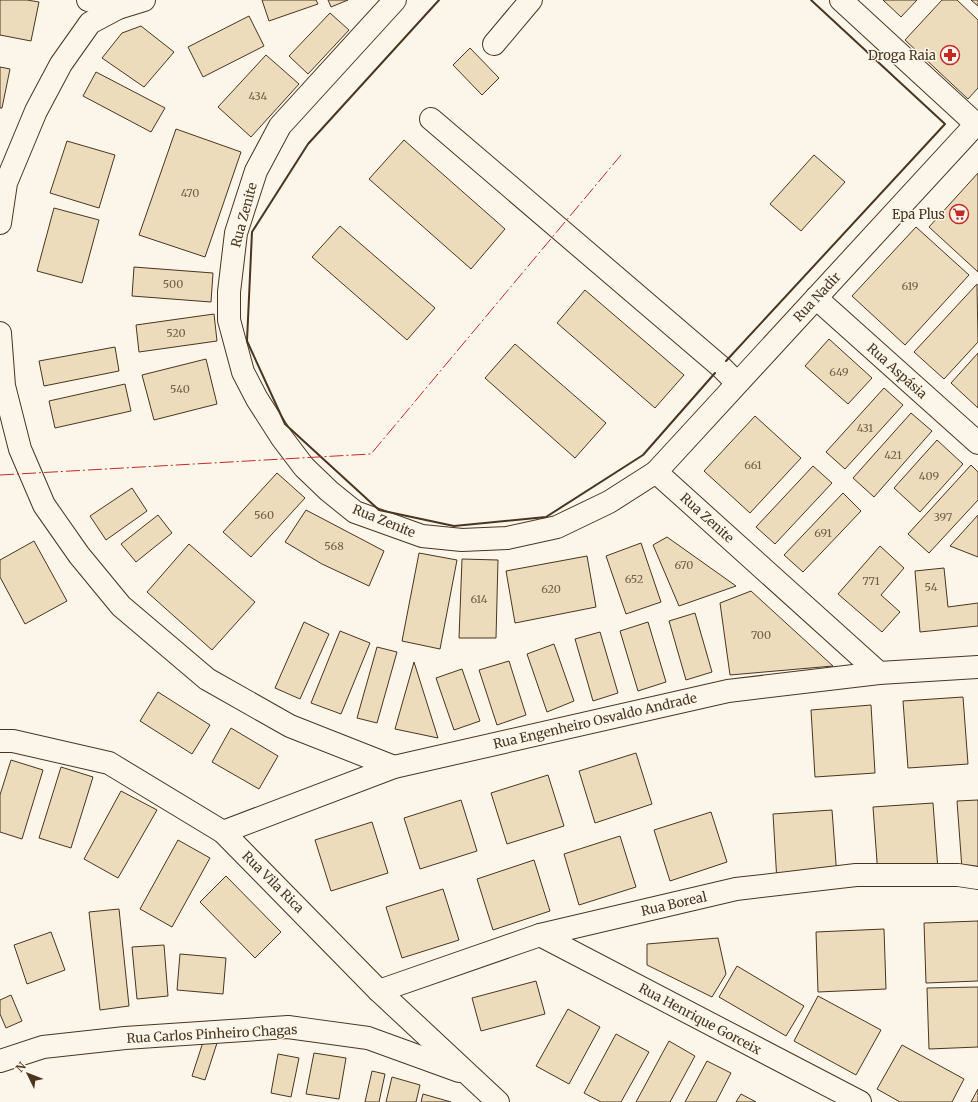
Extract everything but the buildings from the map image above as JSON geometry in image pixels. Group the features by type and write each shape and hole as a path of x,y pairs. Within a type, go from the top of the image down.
{"street":[{"path":"88,0 118,8"},
{"path":"0,223 6,183 36,111 61,64 90,23 118,8 144,0"},
{"name":"Rua Zenite","path":"395,0 280,126 256,171 236,233 229,292 229,320 243,372 257,399 282,438 304,467 329,491 355,512 422,536 462,540 507,538 557,527 609,502 656,472 879,673"},
{"path":"494,44 531,0"},
{"path":"841,0 977,124"},
{"path":"431,119 715,362 737,383"},
{"name":"Rua Nadir","path":"656,472 977,124"},
{"name":"Rua Aspásia","path":"816,298 978,443"},
{"path":"0,333 4,386 20,449 44,505 79,555 121,606 207,679 290,726 394,767"},
{"name":"Rua Engenheiro Osvaldo Andrade","path":"224,832 394,767 728,691 879,673 978,667"},
{"name":"Rua Vila Rica","path":"0,741 13,741 110,763 224,832 380,990 498,1102"},
{"name":"Rua Boreal","path":"380,990 540,935 736,889 856,875 958,876 978,878"},
{"name":"Rua Henrique Gorceix","path":"540,935 860,1102"},
{"name":"Rua Carlos Pinheiro Chagas","path":"0,1061 43,1047 125,1038 288,1027 368,1038 468,1074"}],"wall":[{"path":"439,0 308,144 252,232 247,341 285,424 379,510 454,526 546,517 643,455 715,373"},
{"path":"726,361 945,124 811,0"}],"power":[{"path":"0,475 371,454 621,155"}],"place":[{"name":"Droga Raia","path":"950,55"},
{"name":"Epa Plus","path":"959,214"}]}
